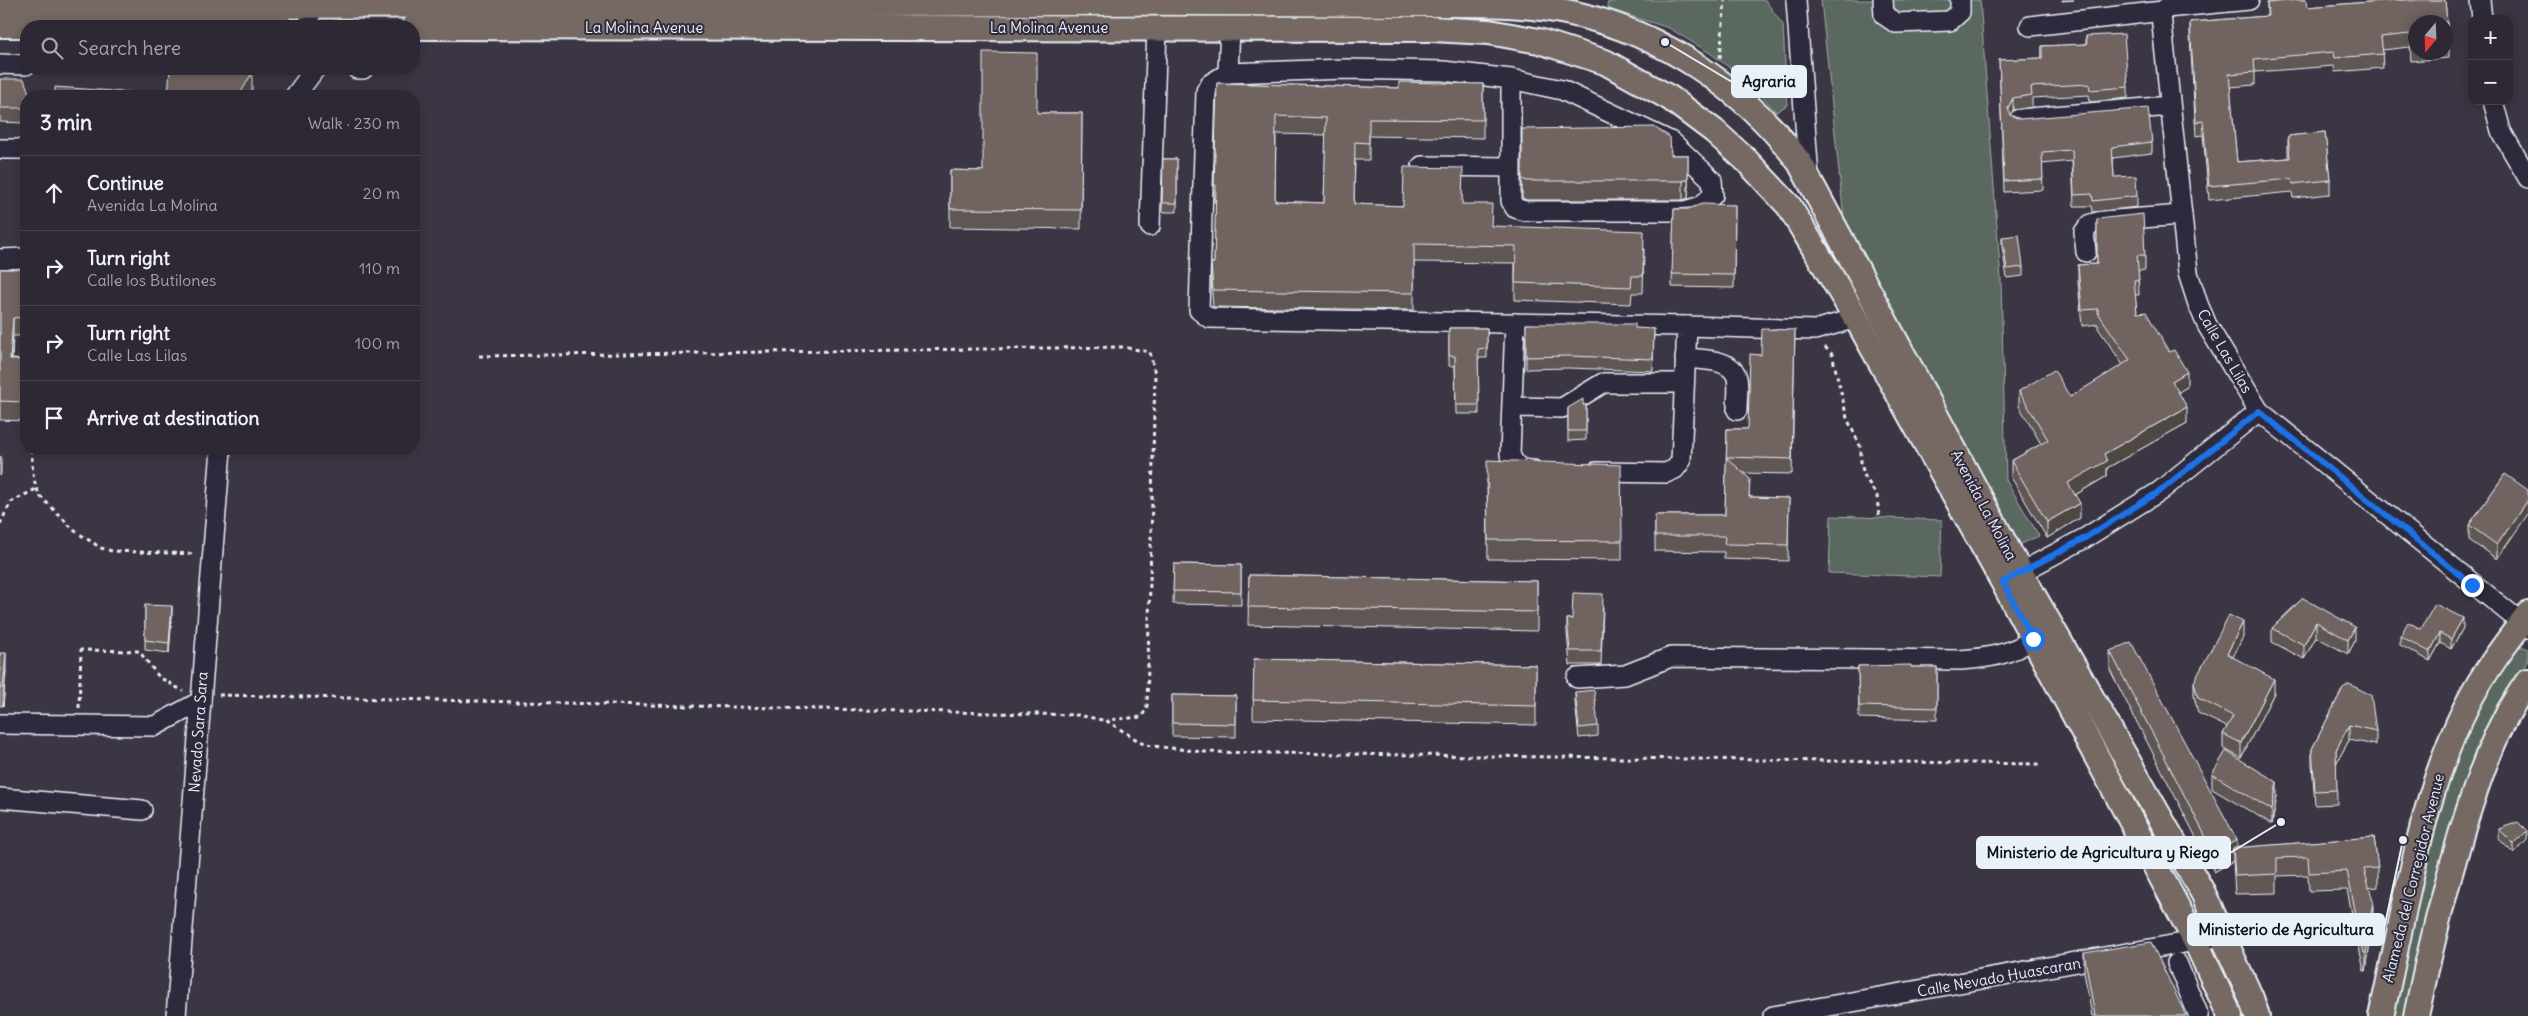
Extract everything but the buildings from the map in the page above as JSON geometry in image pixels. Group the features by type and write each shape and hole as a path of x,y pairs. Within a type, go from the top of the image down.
{"main road":[{"name":"La Molina Avenue","path":"412,14 1229,2 1504,3 1565,12 1623,28 1680,56 1718,82"},
{"path":"1489,32 1492,17 1504,3"},
{"name":"La Molina Avenue","path":"0,6 1156,28 1430,29 1489,32"},
{"path":"0,25 20,25"},
{"name":"Avenida La Molina","path":"1489,32 1539,41 1605,62 1670,98 1714,131 1746,160 1789,206 2198,885 2224,936 2256,1016"},
{"name":"Avenida La Molina","path":"1718,82 1767,124 1788,147 1809,180 2012,577 2033,639 2196,942 2230,1016"},
{"path":"1789,206 1802,194 1809,180"},
{"name":"Alameda del Corregidor Avenue","path":"2381,1016 2420,838 2438,771 2476,687 2526,622"},
{"path":"2416,1016 2431,943 2485,758 2501,724 2528,681"}],"street":[{"path":"1796,0 1809,180"},
{"path":"1883,0 1884,15 1896,24 1950,21 1960,12 1960,0"},
{"path":"2030,26 2249,0"},
{"path":"2480,0 2482,15"},
{"name":"Calle Las Lilas","path":"2164,10 2161,15 2188,272 2207,325 2259,411 2465,580 2526,622"},
{"path":"1228,73 1230,27"},
{"path":"1150,226 1156,28"},
{"path":"0,64 20,65"},
{"path":"1511,79 1511,200 1515,208 1525,211 1686,211 1701,206 1713,196 1712,180 1672,142 1562,90 1511,79 1443,71 1345,69 1228,73 1210,84 1206,91 1199,310 1209,318 1814,330 1856,318"},
{"path":"299,90 311,75"},
{"path":"2494,105 2501,131 2528,178"},
{"path":"2019,119 2170,106"},
{"path":"0,149 20,149"},
{"path":"1422,166 1510,167"},
{"path":"2086,252 2084,232 2091,224 2102,221 2182,215"},
{"path":"0,259 20,258"},
{"path":"1515,323 1510,454 1514,465 1523,470 1551,470"},
{"path":"1580,471 1666,473 1675,469 1681,461 1687,326"},
{"path":"1685,358 1719,362 1730,367 1737,378 1737,410"},
{"path":"1513,407 1562,408 1603,383 1684,383"},
{"path":"2012,577 2085,538 2160,491 2259,411"},
{"name":"Nevado Sara Sara","path":"176,1016 220,455"},
{"path":"1577,678 1625,675 1671,657 1960,660 2006,654 2033,639"},
{"path":"0,724 155,726 201,698"},
{"path":"0,798 142,810"},
{"name":"Calle Nevado Huascaran","path":"1773,1016 2224,936"},
{"path":"2176,963 2199,1016"}],"path":[{"path":"1718,82 1725,0"},
{"path":"1814,330 1814,346 1827,348 1832,354 1847,418 1861,448 1861,464 1864,477 1877,496 1879,517"},
{"path":"78,726 81,650 139,651 159,677 201,698 1078,715 1107,720 1142,717 1147,706 1155,374 1150,352 1122,347 479,356"},
{"path":"32,455 32,476 36,489 42,498 75,531 101,548 112,551 212,554"},
{"path":"0,524 11,502 36,489"},
{"path":"1107,720 1145,746 1204,752 2039,764"}],"green space":[{"path":"1622,0 1765,0 1783,25 1787,105 1776,112 1750,83 1710,53 1669,28 1609,9 1607,3"},
{"path":"1821,0 1980,0 2001,281 2006,480 2039,536 2019,545 1845,229"},
{"path":"1831,516 1942,520 1940,577 1829,573"},
{"path":"2518,647 2528,649 2528,662 2515,682 2407,1016 2391,1016 2422,867 2447,779 2460,745 2476,713 2503,666"}],"place":[{"name":"Agraria","path":"1665,42"},
{"name":"Ministerio de Agricultura y Riego","path":"2281,822"},
{"name":"Ministerio de Agricultura","path":"2403,840"}],"route":[{"path":"2033,639 2003,582 2085,538 2160,491 2259,411 2472,585"}]}
